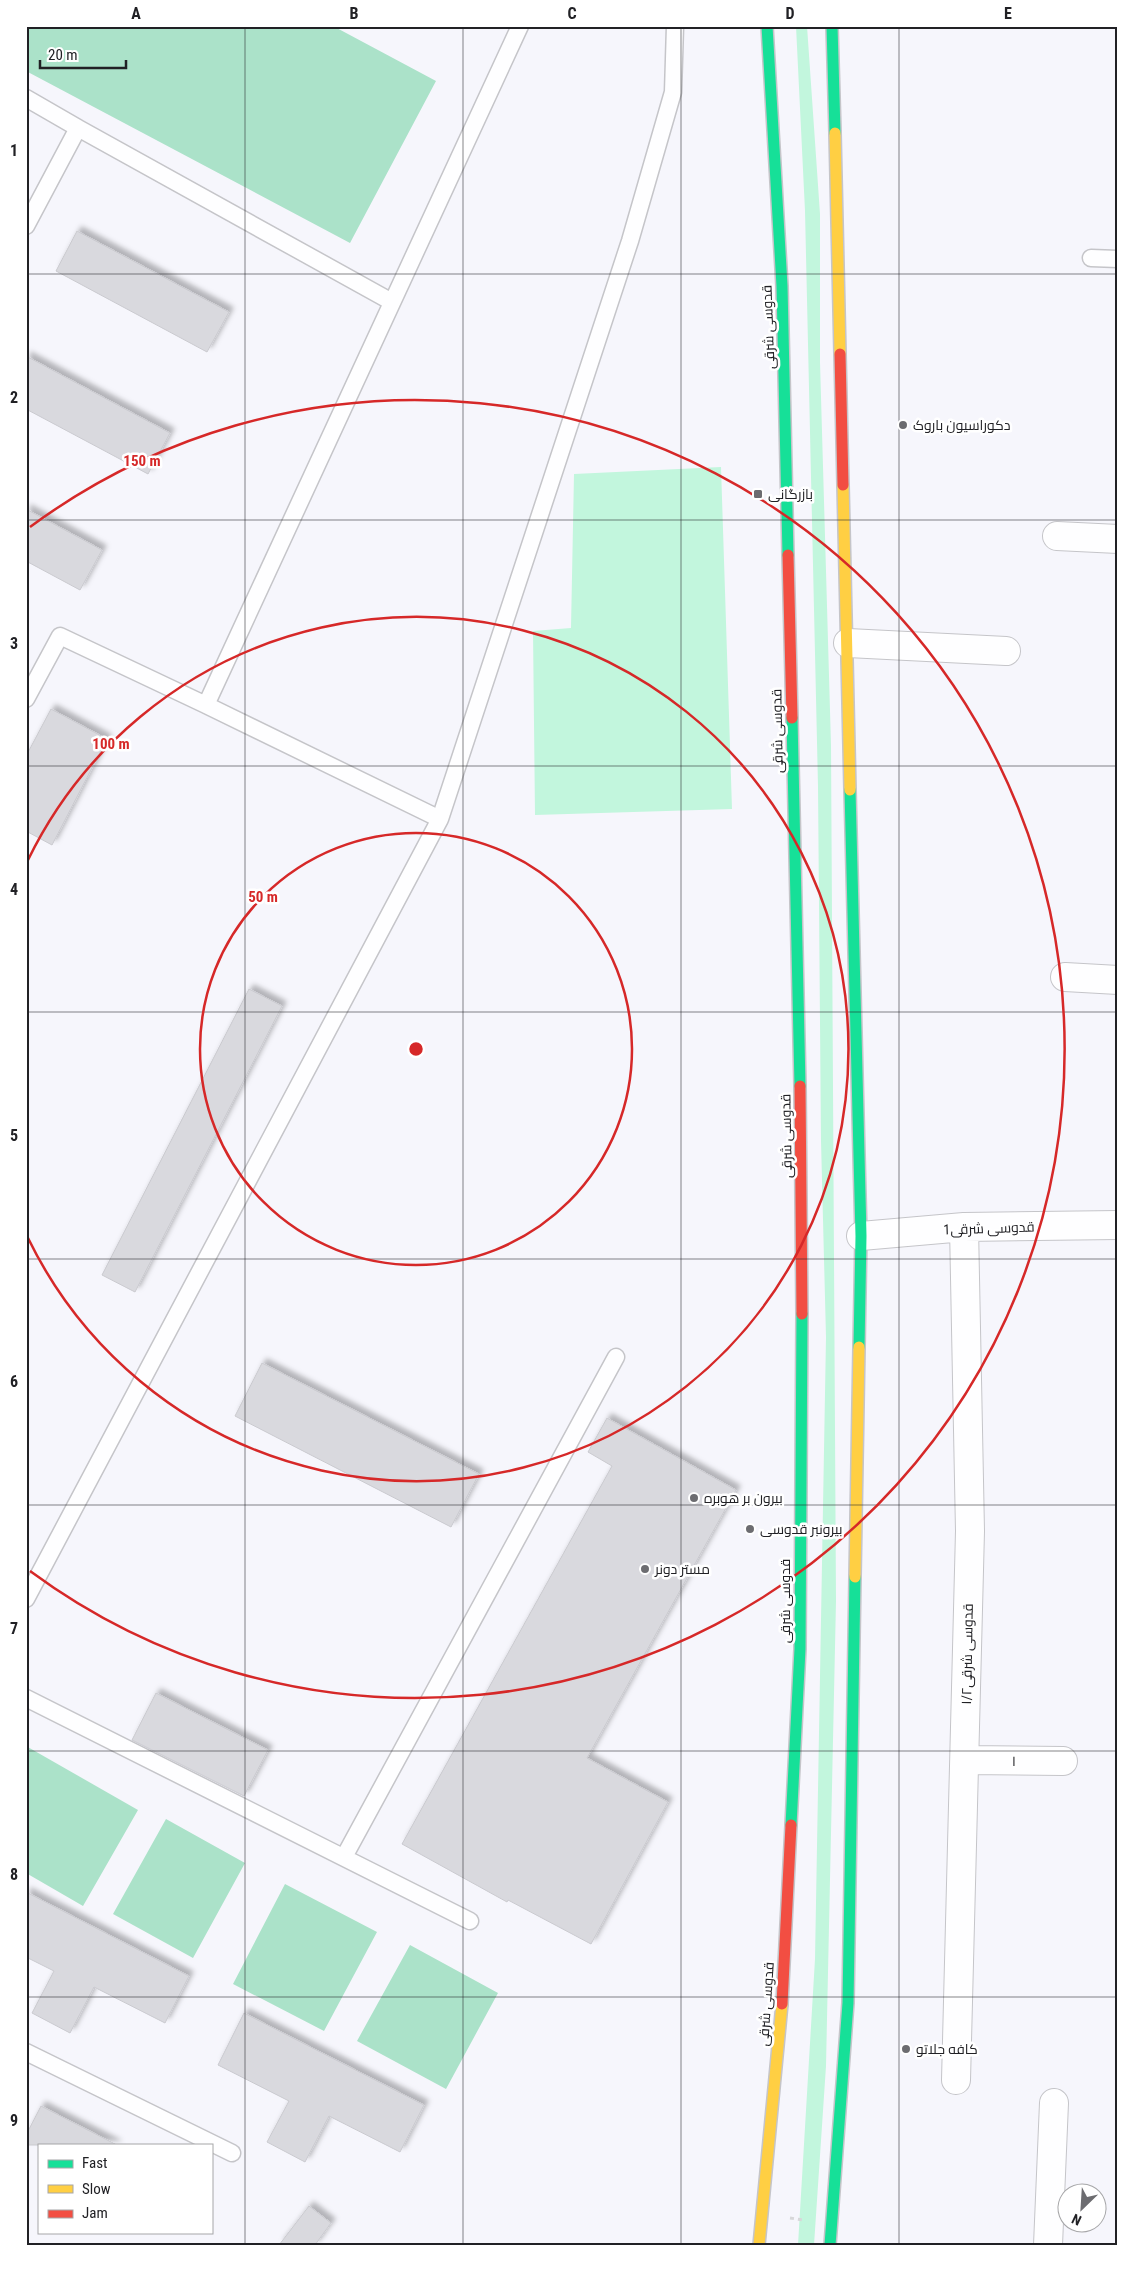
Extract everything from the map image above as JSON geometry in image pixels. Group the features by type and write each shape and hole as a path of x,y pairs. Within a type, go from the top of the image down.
{"main road":[{"name":"قدوسی شرقی","path":"759,2245 782,1999 800,1649 803,1222 782,286 767,26"},
{"path":"830,2245 848,2003 861,1236 832,26"}],"street":[{"path":"1056,536 1118,539"},
{"path":"848,643 1006,651"},
{"path":"1065,977 1118,980"},
{"name":"1قدوسی شرقی","path":"861,1236 964,1227 1118,1225"},
{"name":"قدوسی شرقی۱/۲","path":"956,2080 970,1531 964,1227"},
{"name":"۱","path":"965,1760 1063,1761"},
{"path":"1048,2245 1054,2103"}],"lane":[{"path":"206,705 520,26"},
{"path":"26,1599 440,820 633,232 673,92 675,26"},
{"path":"26,98 392,302"},
{"path":"26,226 78,128"},
{"path":"1091,258 1118,259"},
{"path":"26,699 60,636 206,705 440,820"},
{"path":"344,1857 616,1357"},
{"path":"26,1698 470,1921"},
{"path":"26,2052 232,2153"}],"path":[{"path":"762,2214 831,2223"}],"green space":[{"path":"26,26 333,26 436,81 350,243 26,71"},
{"path":"796,26 807,26 820,214 820,362 831,745 836,1601 826,2066 814,2245 798,2245 815,1959 826,1337 821,1141 818,786 805,211"},
{"path":"721,467 732,809 535,815 533,631 571,628 574,474"},
{"path":"26,1746 138,1810 83,1906 26,1873"},
{"path":"166,1819 245,1863 193,1958 113,1914"},
{"path":"285,1884 377,1932 324,2031 233,1984"},
{"path":"410,1945 498,1993 446,2089 357,2041"}],"building":[{"path":"77,231 229,312 207,352 56,271"},
{"path":"26,356 170,433 148,474 26,409"},
{"path":"26,509 102,550 80,590 26,561"},
{"path":"51,709 107,739 52,845 26,831 26,756"},
{"path":"249,989 282,1006 135,1292 102,1275"},
{"path":"262,1363 479,1474 451,1527 235,1416"},
{"path":"607,1418 736,1490 587,1758 668,1802 591,1944 508,1900 507,1902 402,1844 612,1466 588,1452"},
{"path":"156,1693 268,1750 244,1796 132,1740"},
{"path":"26,1892 189,1976 165,2023 94,1987 70,2033 32,2013 54,1971 26,1957"},
{"path":"244,2013 424,2105 400,2152 329,2116 305,2162 267,2142 289,2101 218,2065"},
{"path":"41,2106 115,2144 26,2145 26,2135"},
{"path":"309,2206 331,2223 315,2245 279,2245"}],"traffic: fast":[{"path":"767,26 782,286 788,555"},
{"path":"832,26 835,133"},
{"path":"792,718 800,1086"},
{"path":"850,790 861,1236 859,1347"},
{"path":"791,1825 800,1649 802,1314"},
{"path":"830,2245 848,2003 855,1577"}],"traffic: slow":[{"path":"835,133 840,354"},
{"path":"843,485 850,790"},
{"path":"855,1577 859,1347"},
{"path":"759,2245 782,2004"}],"traffic: jam":[{"path":"840,354 843,485"},
{"path":"788,555 792,718"},
{"path":"800,1086 802,1314"},
{"path":"782,2004 791,1825"}],"place":[{"name":"دکوراسیون باروک","path":"903,425"},
{"name":"بازرگانی","path":"758,494"},
{"name":"بیرون بر هوبره","path":"694,1498"},
{"name":"بیرونبر قدوسی","path":"750,1529"},
{"name":"مستر دونر","path":"645,1569"},
{"name":"کافه جلاتو","path":"906,2049"}]}
